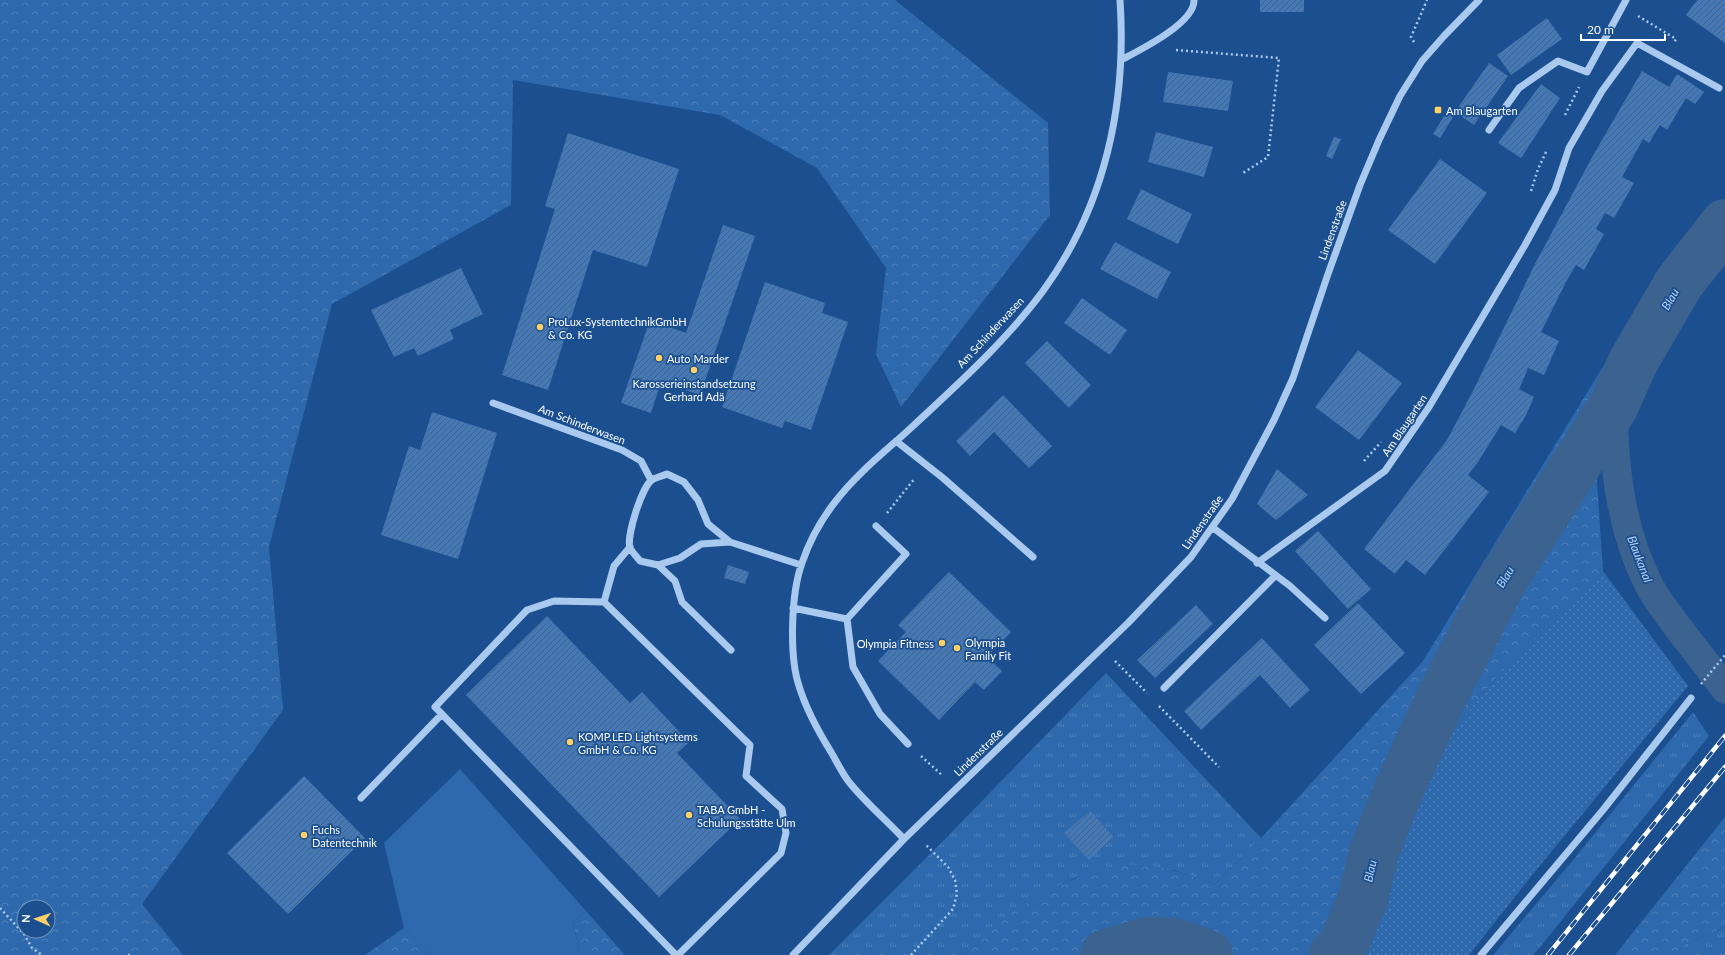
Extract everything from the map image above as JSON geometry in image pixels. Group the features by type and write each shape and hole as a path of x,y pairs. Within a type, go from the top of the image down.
{"street":[{"name":"Am Schinderwasen","path":"904,839 849,782 814,725 798,684 792,648 794,608 801,565 815,534 835,502 865,469 896,442 1014,327 1044,290 1068,251 1089,210 1105,166 1116,112 1121,60 1120,0"},
{"path":"1121,60 1179,26 1194,5 1194,0"},
{"name":"Lindenstraße","path":"793,955 912,831 1128,623 1191,557 1232,499 1274,420 1293,378 1330,267 1374,153 1400,96 1422,61 1479,0"},
{"path":"1489,130 1519,88 1558,61 1587,72 1626,0"},
{"name":"Am Blaugarten","path":"1258,563 1385,472 1430,407 1525,245 1555,190 1569,148 1602,91 1637,43 1719,88"},
{"name":"Am Schinderwasen","path":"493,403 622,450 641,461 651,480"},
{"path":"896,442 943,478 1033,557"},
{"path":"604,602 614,566 630,547 631,534 636,513 644,491 651,480 667,474 684,482 698,500 708,524 730,542 801,565"},
{"path":"876,526 906,554 847,619 853,667 880,714 908,744"},
{"path":"1212,527 1290,586 1325,618"},
{"path":"630,547 640,561 658,565 680,558 701,544 730,542"},
{"path":"658,565 675,581 682,602 731,650"},
{"path":"1164,688 1275,576"},
{"path":"554,601 604,602 750,745 746,776 782,809 786,833 781,853 677,955 435,708 526,610 554,601"},
{"path":"794,608 847,619"},
{"path":"1481,955 1603,810 1690,698"},
{"path":"361,798 442,714"}],"path":[{"path":"1422,61 1411,37 1427,0"},
{"path":"1641,18 1676,39"},
{"path":"1185,51 1279,58 1268,157 1243,173"},
{"path":"1564,118 1587,72"},
{"path":"1529,198 1538,169 1550,143"},
{"name":"Am Blaugarten","path":"1360,465 1384,438"},
{"path":"876,526 926,465"},
{"path":"1690,698 1725,654"},
{"path":"908,744 956,789"},
{"path":"911,955 953,909 957,894 955,880 948,867 912,831"},
{"path":"0,908 24,934 32,948 42,955"},
{"path":"128,955 133,955"}],"green space":[{"path":"0,0 895,0 1048,123 1050,215 901,407 876,354 886,268 817,168 720,115 513,80 511,205 332,304 269,547 283,710 142,904 183,955 0,955"},
{"path":"1653,288 1594,436 1603,571 1538,634 1477,700 1441,749 1420,781 1398,831 1368,955 966,955 1001,921 1020,907 1053,889 1088,874 1106,869 1141,865 1170,869 1215,884 1261,838 1423,661 1615,347"},
{"path":"1603,571 1688,686 1533,874 1469,955 1368,955 1398,831 1420,781 1441,749 1477,700 1538,634"},
{"path":"1106,673 1261,838 1215,884 1174,870 1075,878 1051,890 1006,918 966,955 829,955 951,833"},
{"path":"1693,712 1709,736 1541,946 1533,955 1493,955 1574,859"},
{"path":"460,769 586,911 573,922 580,955 432,955 404,928 384,843"},
{"path":"1725,817 1725,927 1683,945 1676,955 1615,955"},
{"path":"586,911 625,955 580,955 573,922"},
{"path":"1725,927 1725,955 1676,955 1683,945"},
{"path":"404,928 432,955 365,955"}],"building":[{"path":"1260,0 1304,0 1304,12 1260,12"},
{"path":"1697,0 1725,0 1725,43 1686,15"},
{"path":"1547,18 1562,39 1511,75 1497,55"},
{"path":"1489,63 1508,76 1474,125 1455,112"},
{"path":"1642,71 1669,87 1677,74 1704,92 1695,104 1686,98 1667,130 1660,125 1649,143 1643,139 1622,177 1634,183 1614,218 1605,213 1596,229 1604,234 1584,270 1576,265 1541,332 1559,341 1544,375 1528,368 1519,389 1534,397 1526,415 1515,433 1501,425 1468,475 1489,492 1425,575 1406,560 1395,574 1364,549 1447,440 1474,389 1535,264 1591,159"},
{"path":"1168,72 1233,81 1228,111 1163,102"},
{"path":"1541,84 1560,98 1521,158 1498,143"},
{"path":"1446,113 1453,117 1440,138 1433,134"},
{"path":"1156,132 1213,147 1204,177 1148,162"},
{"path":"568,133 679,169 647,267 593,250 548,390 502,375 555,209 545,206"},
{"path":"1334,137 1341,139 1332,159 1326,156"},
{"path":"1440,159 1487,193 1435,264 1388,230"},
{"path":"1141,189 1192,214 1178,244 1127,219"},
{"path":"723,225 755,236 700,395 661,382 651,413 621,403 650,320 686,333"},
{"path":"1115,242 1171,272 1157,299 1100,269"},
{"path":"461,268 483,314 450,330 454,339 418,356 414,348 394,357 371,310"},
{"path":"765,282 825,303 822,313 848,322 811,430 785,421 782,428 722,407"},
{"path":"1082,298 1127,330 1110,355 1064,323"},
{"path":"1047,341 1091,385 1069,408 1025,363"},
{"path":"1358,350 1402,383 1359,440 1315,407"},
{"path":"1003,395 1052,446 1029,468 994,432 970,456 956,441"},
{"path":"432,412 497,433 458,559 381,535 409,446 420,450"},
{"path":"1277,469 1308,495 1276,520 1257,504"},
{"path":"1318,531 1371,589 1348,609 1295,551"},
{"path":"728,565 749,572 745,584 724,578"},
{"path":"949,572 1011,632 987,657 1002,671 984,690 975,682 939,720 878,661 906,632 898,625"},
{"path":"1358,603 1405,653 1361,694 1314,645"},
{"path":"1196,605 1213,624 1155,678 1137,660"},
{"path":"547,616 630,703 642,692 689,742 677,753 740,819 659,897 466,695"},
{"path":"1262,638 1310,690 1290,708 1260,675 1201,730 1184,711"},
{"path":"304,776 365,838 288,914 227,853"},
{"path":"1090,811 1114,837 1089,860 1064,833"}],"waterway":[{"name":"Blau","path":"1334,955 1344,943 1363,899 1374,852 1397,794 1440,700 1501,582 1613,407 1633,362 1679,283 1725,224"},
{"name":"Blaukanal","path":"1613,407 1617,476 1626,521 1639,564 1660,604 1725,689"},
{"name":"Blau","path":"1105,955 1147,942 1175,943 1208,955"}],"railway":[{"path":"1548,955 1725,736"},
{"path":"1569,955 1725,767"}],"place":[{"name":"Am Blaugarten","path":"1438,110"},
{"name":"ProLux-SystemtechnikGmbH & Co. KG","path":"540,327"},
{"name":"Auto Marder","path":"659,358"},
{"name":"Karosserieinstandsetzung Gerhard Adä","path":"694,370"},
{"name":"Olympia Fitness","path":"942,643"},
{"name":"Olympia Family Fit","path":"957,648"},
{"name":"KOMP.LED Lightsystems GmbH & Co. KG","path":"570,742"},
{"name":"TABA GmbH - Schulungsstätte Ulm","path":"689,815"},
{"name":"Fuchs Datentechnik","path":"304,835"}]}
